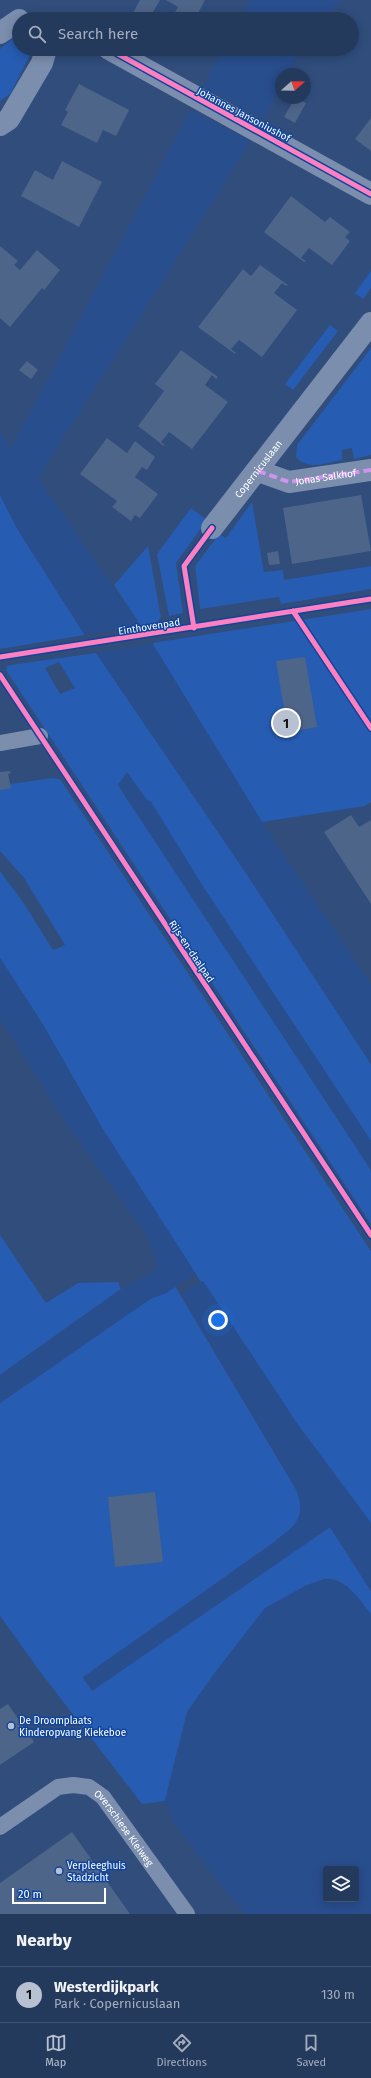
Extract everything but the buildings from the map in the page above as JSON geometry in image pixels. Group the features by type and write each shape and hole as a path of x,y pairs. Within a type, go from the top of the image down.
{"street":[{"path":"0,33 12,25"},
{"path":"0,125 9,119 42,63 44,56"},
{"name":"Johannes Jansoniushof","path":"121,56 179,90 273,139 371,194"},
{"name":"Copernicuslaan","path":"212,528 258,471 371,323"},
{"name":"Jonas Salkhof","path":"258,471 289,482 371,470"}],"lane":[{"path":"0,743 40,736"},
{"name":"Overschiese Kleiweg","path":"0,1826 58,1787 73,1785 89,1787 103,1797 187,1914"}],"shaded area":[{"path":"250,0 342,0 330,12 244,12"},
{"path":"12,39 12,56 29,56 10,94 0,101 0,49"},
{"path":"219,56 296,56 290,68 275,68 275,97 270,107 220,190 38,478 152,643 262,822 371,984 371,1064 242,867 96,653 18,530 0,495 0,431 11,449"},
{"path":"371,271 371,288 363,299 355,293"},
{"path":"330,325 338,331 293,390 285,384"},
{"path":"371,348 371,455 354,459 352,448 342,450 342,460 318,465 306,464 296,457 297,445"},
{"path":"0,495 18,530 85,635 0,649"},
{"path":"252,502 264,572 283,570 284,580 371,566 371,589 281,604 279,597 200,609 195,566 219,534 226,538"},
{"path":"191,508 207,520 176,563 183,613 169,616 157,554"},
{"path":"148,546 161,617 157,623 141,626 114,585"},
{"path":"371,609 371,802 365,806 262,822 152,643"},
{"path":"96,653 242,867 371,1064 371,1141 200,882 151,802 147,800 127,773 118,785 371,1170 371,1224 6,670 7,666","holes":["59,662 75,688 60,694 45,668"]},
{"path":"127,772 147,800 151,802 200,882 371,1141 371,1170 118,785"},
{"path":"53,778 60,779 371,1251 371,1523 298,1425 203,1282 201,1282 102,1128 42,1023 0,958 0,871 23,902 53,950 65,945 24,878 0,851 0,790 10,784"},
{"path":"0,958 42,1023 102,1128 196,1274 166,1293 150,1299 0,1403 0,1375 121,1289 155,1271 157,1265 148,1237 69,1127 0,1019"},
{"path":"0,1235 46,1303 78,1283 118,1282 121,1289 0,1375"},
{"path":"203,1281 298,1425 371,1523 371,1591 330,1527 92,1691 83,1677 273,1543 297,1522 299,1516 300,1501 297,1491 181,1294"},
{"path":"175,1286 297,1491 300,1501 299,1516 297,1522 273,1543 83,1678 92,1690 330,1527 371,1591 371,1614 352,1591 340,1582 333,1579 318,1581 305,1586 177,1752 165,1801 142,1804 41,1673 0,1616 0,1403 150,1299 166,1293"},
{"path":"325,1579 340,1583 352,1591 371,1614 371,1914 244,1914 173,1822 165,1801 187,1712 213,1675 265,1608 305,1586"}],"pier":[{"path":"201,86 265,119 252,142 189,109"},
{"path":"143,626 155,643 94,653 83,635"}],"marked path":[{"path":"258,471 289,482 371,470"}],"cycle path":[{"path":"122,56 371,194"},
{"path":"194,628 184,566 212,528"},
{"name":"Einthovenpad","path":"0,657 371,599"},
{"path":"293,611 371,728"},
{"name":"Rijs-en-daalpad","path":"0,675 371,1235"}],"place":[{"name":"Westerdijkpark","path":"286,723"},
{"name":"De Droomplaats Kinderopvang Kiekeboe","path":"11,1726"},
{"name":"Verpleeghuis Stadzicht","path":"59,1871"}]}
